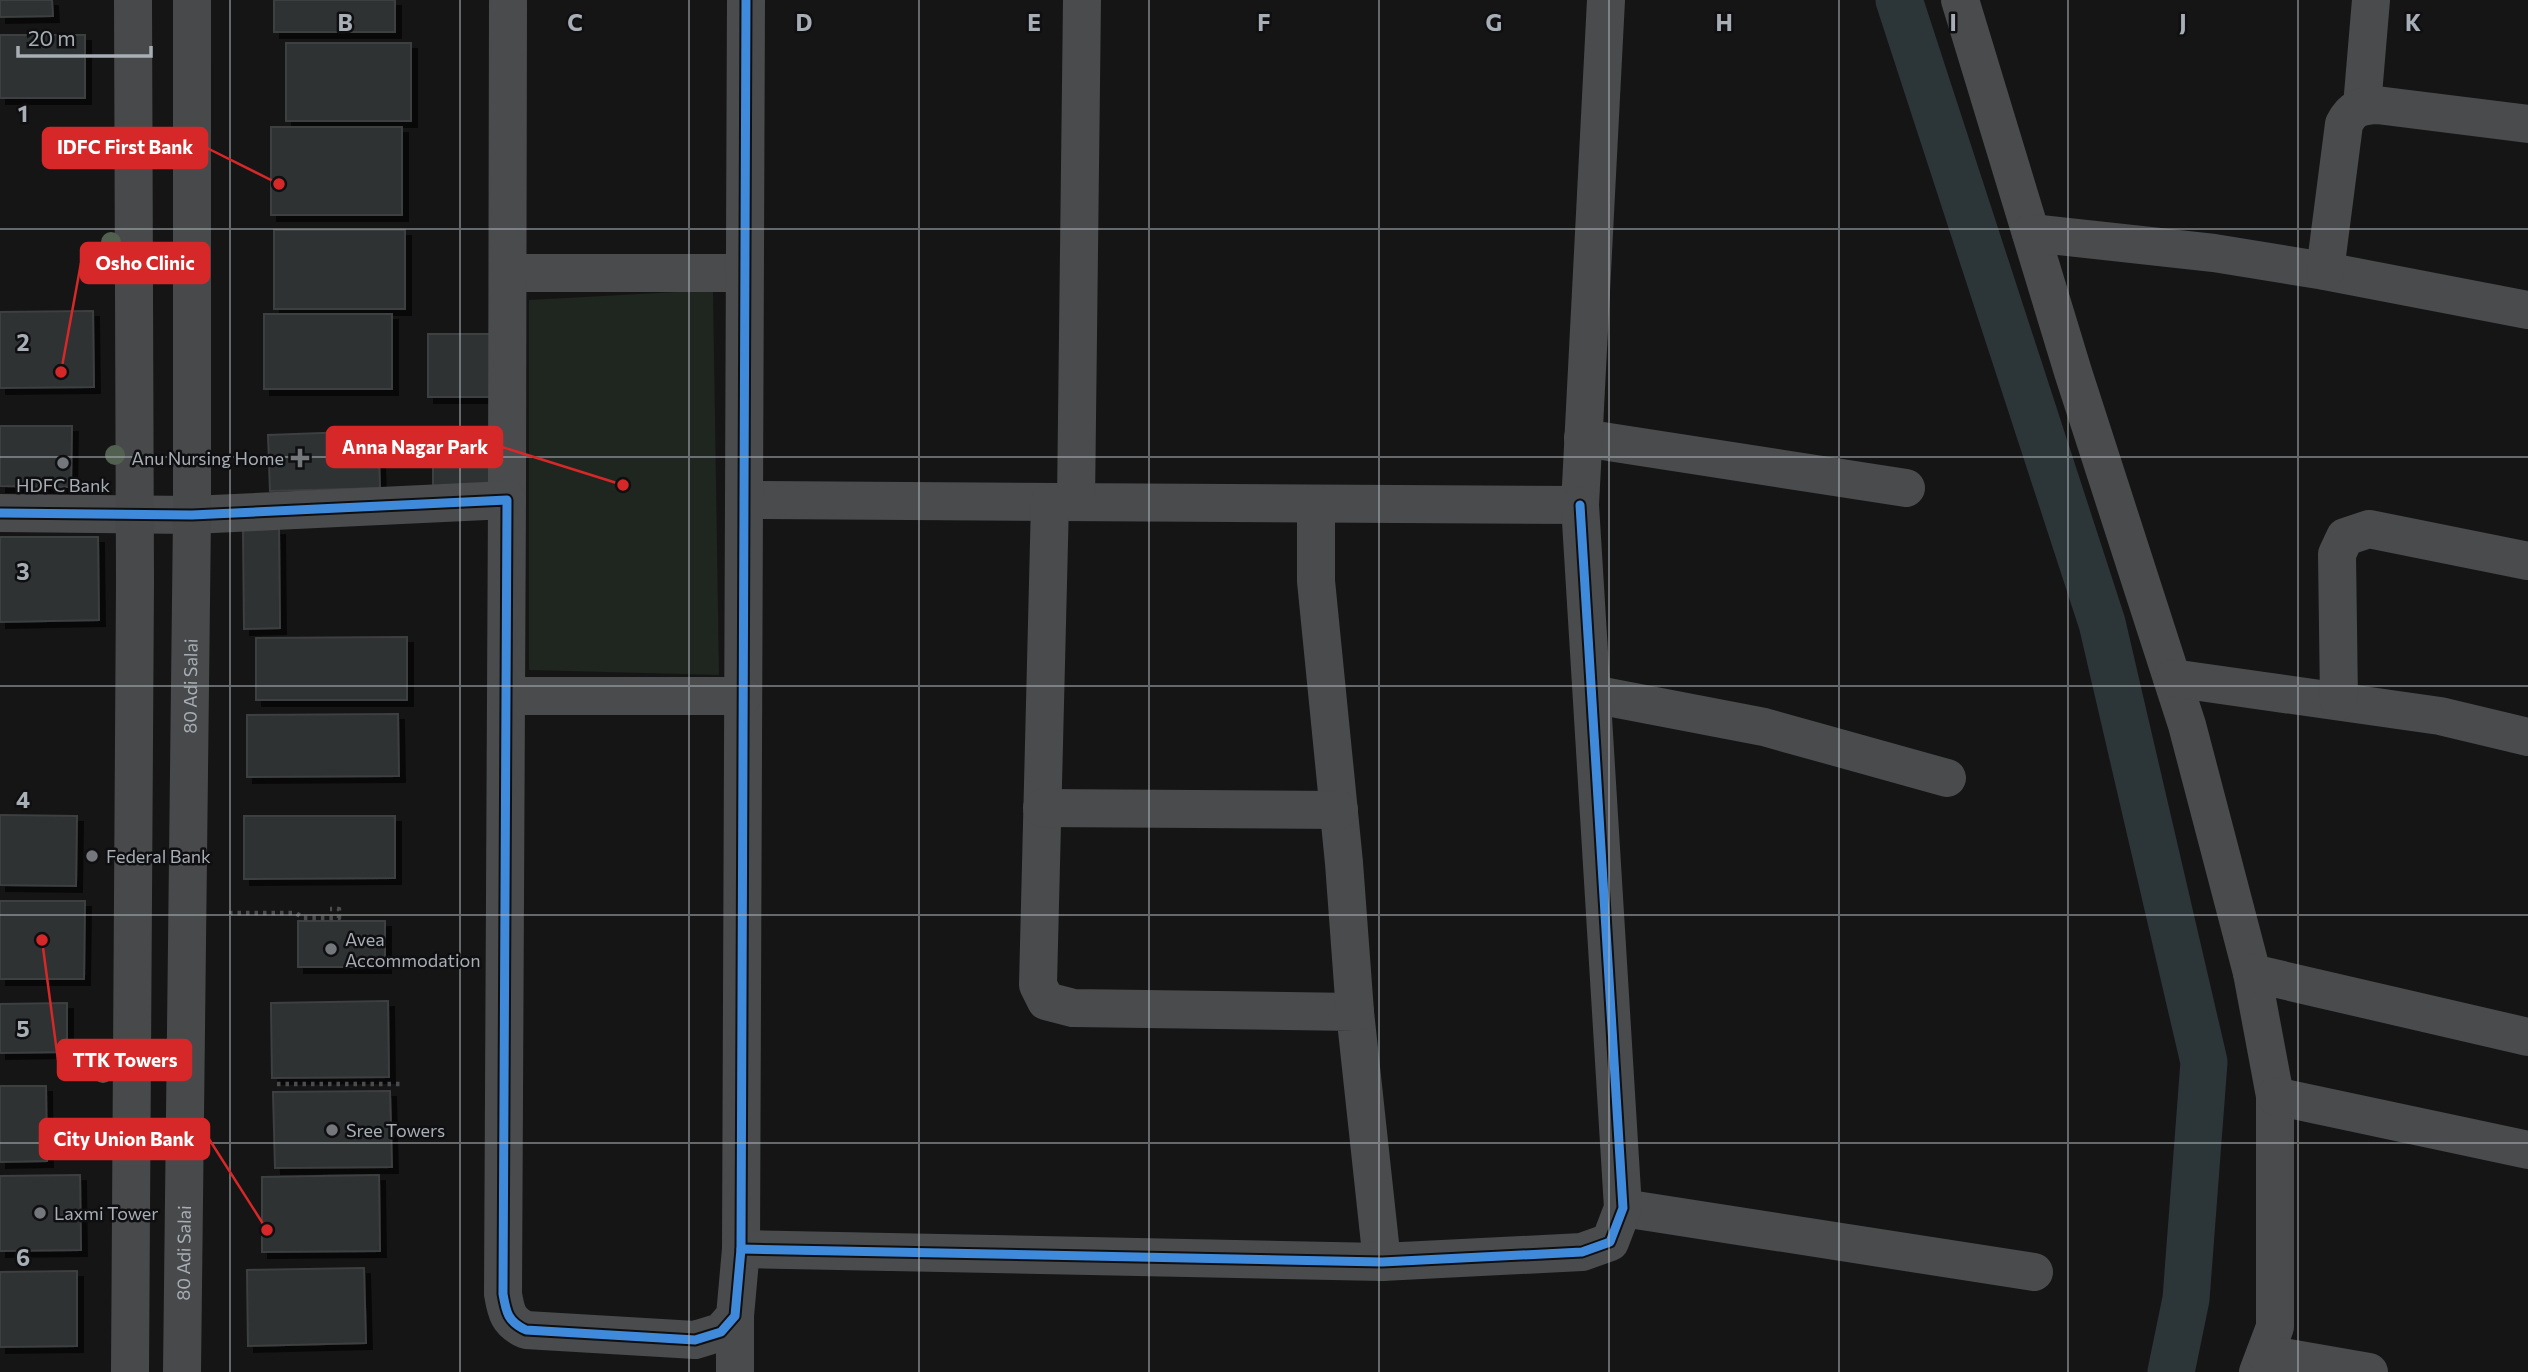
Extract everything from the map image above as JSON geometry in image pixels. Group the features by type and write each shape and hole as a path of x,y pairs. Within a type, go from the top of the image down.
{"main road":[{"path":"130,1372 135,515 133,0"},
{"name":"80 Adi Salai","path":"182,1372 192,515 192,0"}],"street":[{"path":"508,0 503,1294 506,1310 514,1324 526,1329 695,1340 721,1332 735,1316"},
{"path":"735,1372 735,1316 741,1249 746,0"},
{"path":"1082,0 1063,502 1042,808 1038,985 1046,1001 1073,1008 1355,1012"},
{"path":"741,1249 1382,1262 1582,1252 1610,1242 1623,1208 1580,505 1606,0"},
{"path":"1960,0 2073,372 2187,725 2252,973 2274,1096 2275,1327 2261,1363 2369,1372"},
{"path":"2362,106 2371,0"},
{"path":"2326,271 2344,124 2351,111 2362,106 2377,105 2528,124"},
{"path":"2031,233 2214,253 2326,271 2528,310"},
{"path":"509,272 744,273"},
{"path":"1583,438 1906,488"},
{"path":"0,513 192,515 507,500"},
{"path":"744,500 1580,505"},
{"path":"1316,504 1316,581 1339,810 1355,1012 1382,1262"},
{"path":"2339,701 2337,554 2345,537 2369,529 2528,561"},
{"path":"2172,678 2441,716 2528,737"},
{"path":"1592,694 1764,727 1947,778"},
{"path":"506,696 743,696"},
{"path":"1042,808 1339,810"},
{"path":"2252,973 2528,1037"},
{"path":"2274,1096 2528,1150"},
{"path":"1623,1208 2034,1272"}],"path":[{"path":"186,912 296,913 303,918 339,918 339,909 330,909"},
{"path":"277,1084 400,1084"}],"shaded area":[{"path":"713,290 719,675 529,670 529,300"}],"building":[{"path":"0,0 52,0 53,16 0,17"},
{"path":"274,0 395,0 395,32 274,32"},
{"path":"0,35 85,35 85,98 0,98"},
{"path":"286,43 411,43 411,121 286,121"},
{"path":"271,127 402,127 402,215 271,215"},
{"path":"274,230 405,230 405,309 274,309"},
{"path":"93,311 94,387 0,388 0,312"},
{"path":"264,314 392,314 392,389 264,389"},
{"path":"428,334 500,334 500,397 428,397"},
{"path":"0,426 72,426 71,487 0,486"},
{"path":"433,430 489,430 489,497 433,497"},
{"path":"378,431 380,488 270,491 268,435"},
{"path":"279,529 280,628 244,629 243,530"},
{"path":"0,537 98,537 99,620 0,622"},
{"path":"407,637 407,700 256,700 256,638"},
{"path":"398,714 399,776 247,777 247,715"},
{"path":"0,815 77,816 76,886 0,885"},
{"path":"244,816 395,816 395,878 244,879"},
{"path":"0,901 85,901 84,979 0,979"},
{"path":"298,921 385,921 385,967 298,967"},
{"path":"388,1001 389,1077 272,1078 271,1003"},
{"path":"67,1003 67,1052 0,1053 0,1004"},
{"path":"0,1086 46,1086 47,1161 0,1162"},
{"name":"Sree Towers","path":"390,1091 392,1167 275,1168 273,1092"},
{"name":"Laxmi Tower","path":"80,1175 81,1250 0,1251 0,1176"},
{"path":"379,1175 380,1251 262,1252 262,1177"},
{"path":"364,1268 366,1343 248,1346 247,1270"},
{"path":"77,1271 77,1346 0,1347 0,1272"}],"waterway":[{"path":"1899,0 2102,623 2204,1062 2186,1299 2171,1372"}],"cycle path":[{"path":"0,513 192,515 507,500 505,1306 512,1320 526,1330 695,1340 721,1332 735,1316 741,1249 746,0"},
{"path":"741,1249 1382,1262 1582,1252 1610,1242 1623,1208 1580,505"}],"place":[{"name":"IDFC First Bank","path":"279,184"},
{"name":"Osho Clinic","path":"61,372"},
{"name":"Anu Nursing Home","path":"300,458"},
{"name":"HDFC Bank","path":"63,463"},
{"name":"Anna Nagar Park","path":"623,485"},
{"name":"Federal Bank","path":"92,856"},
{"name":"TTK Towers","path":"42,940"},
{"name":"Avea Accommodation","path":"331,949"},
{"name":"Sree Towers","path":"332,1130"},
{"name":"Laxmi Tower","path":"40,1213"},
{"name":"City Union Bank","path":"267,1230"}]}
